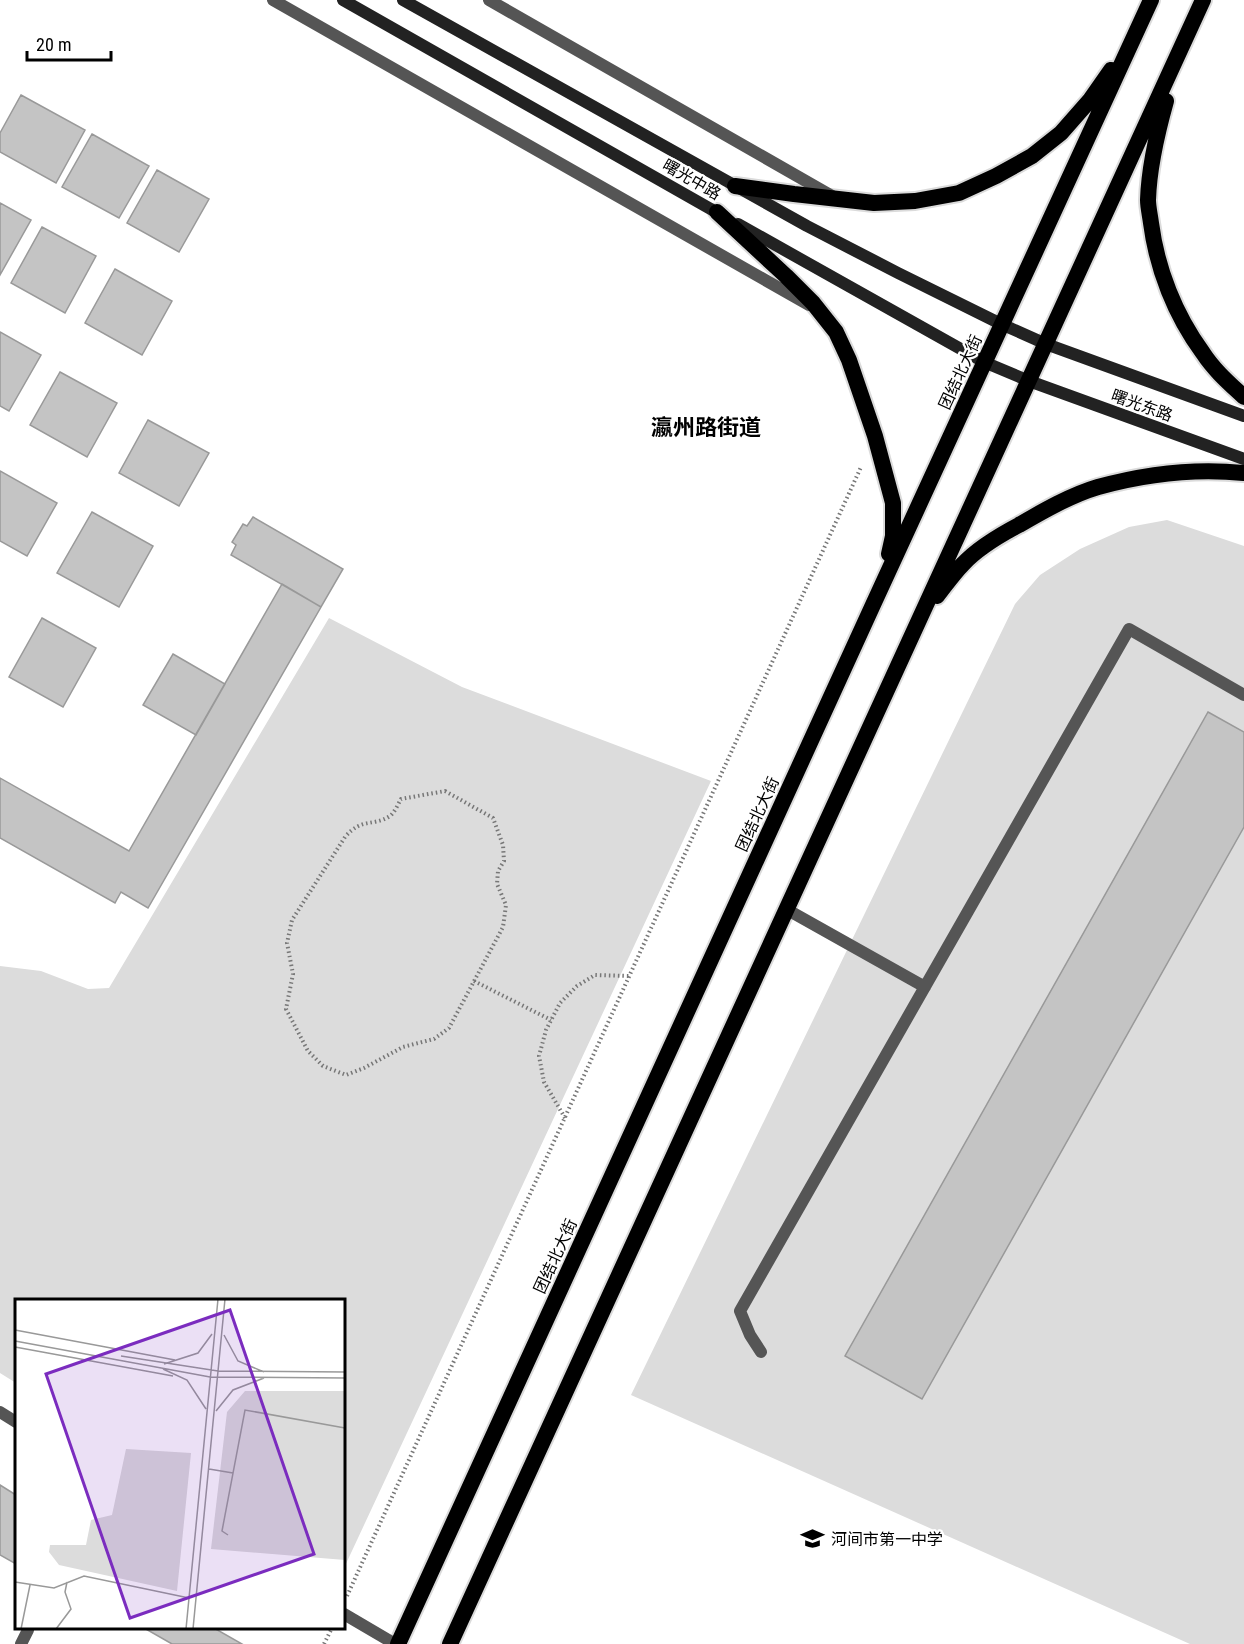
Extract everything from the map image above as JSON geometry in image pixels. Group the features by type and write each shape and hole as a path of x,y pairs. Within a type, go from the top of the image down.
{"highway":[{"name":"团结北大街","path":"397,1644 1151,0"},
{"path":"450,1644 1203,0"},
{"path":"735,186 874,203 915,201 959,193 1032,156 1061,133 1090,100 1137,32"},
{"path":"1178,53 1155,141 1151,170 1148,201 1156,252 1170,294 1185,324 1218,372 1244,396"},
{"path":"717,212 820,311 836,332 849,360 875,436 893,503 893,536 872,607"},
{"path":"921,616 963,564 998,536 1048,508 1096,488 1152,475 1205,472 1244,473"}],"main road":[{"name":"曙光中路","path":"343,0 984,362 1029,381"},
{"name":"曙光中路","path":"402,0 735,186 898,273 1046,344"},
{"name":"曙光东路","path":"1046,344 1244,416"},
{"name":"曙光东路","path":"1029,381 1244,459"}],"street":[{"path":"273,0 820,311"},
{"path":"489,0 836,198"},
{"path":"761,1352 750,1335 740,1311 1129,629 1244,695"},
{"path":"786,909 925,987"},
{"path":"0,1412 15,1421"},
{"path":"345,1615 397,1644"},
{"path":"21,1644 28,1630"}],"path":[{"path":"345,1601 875,436"},
{"path":"445,790 493,818 503,845 504,861 498,871 497,884 506,905 503,927 474,981 449,1028 434,1039 403,1047 346,1075 323,1066 308,1051 286,1009 293,974 287,943 292,920 352,829 391,815 401,799 445,790"},
{"path":"565,1118 544,1082 539,1056 546,1030 560,1003 577,986 595,975 629,976"},
{"path":"474,981 551,1020"},
{"path":"324,1644 332,1629"}],"shaded area":[{"path":"1167,520 1244,546 1244,1644 1190,1644 631,1395 1015,604 1040,575 1080,549 1129,527"},
{"path":"329,618 462,687 711,781 345,1566 345,1299 15,1299 15,1382 0,1373 0,966 41,971 88,989 109,988"}],"building":[{"path":"21,95 85,130 56,183 0,152 0,133"},
{"path":"92,134 149,166 119,218 62,187"},
{"path":"157,170 209,199 179,252 127,223"},
{"path":"0,203 31,220 0,275"},
{"path":"42,227 96,256 65,313 11,283"},
{"path":"115,269 172,301 142,355 85,323"},
{"path":"0,332 41,355 9,411 0,406"},
{"path":"60,372 117,403 87,457 30,425"},
{"path":"148,420 209,453 179,506 119,473"},
{"path":"0,471 57,503 27,556 0,541"},
{"path":"92,512 153,546 119,607 57,573"},
{"path":"253,517 343,569 321,607 231,555 236,545 232,542 243,524 247,526"},
{"path":"282,584 321,607 148,908 121,892 115,903 0,838 0,778 129,851"},
{"path":"42,618 96,648 63,707 9,677"},
{"path":"173,654 225,684 196,735 143,705"},
{"path":"1208,712 1244,732 1244,827 922,1399 845,1356"},
{"path":"0,1485 15,1494 15,1563 0,1555"},
{"path":"146,1629 216,1629 242,1644 172,1644"}],"place":[{"name":"河间市第一中学","path":"813,1539"}],"district":[{"name":"瀛州路街道","path":"706,427"}]}
